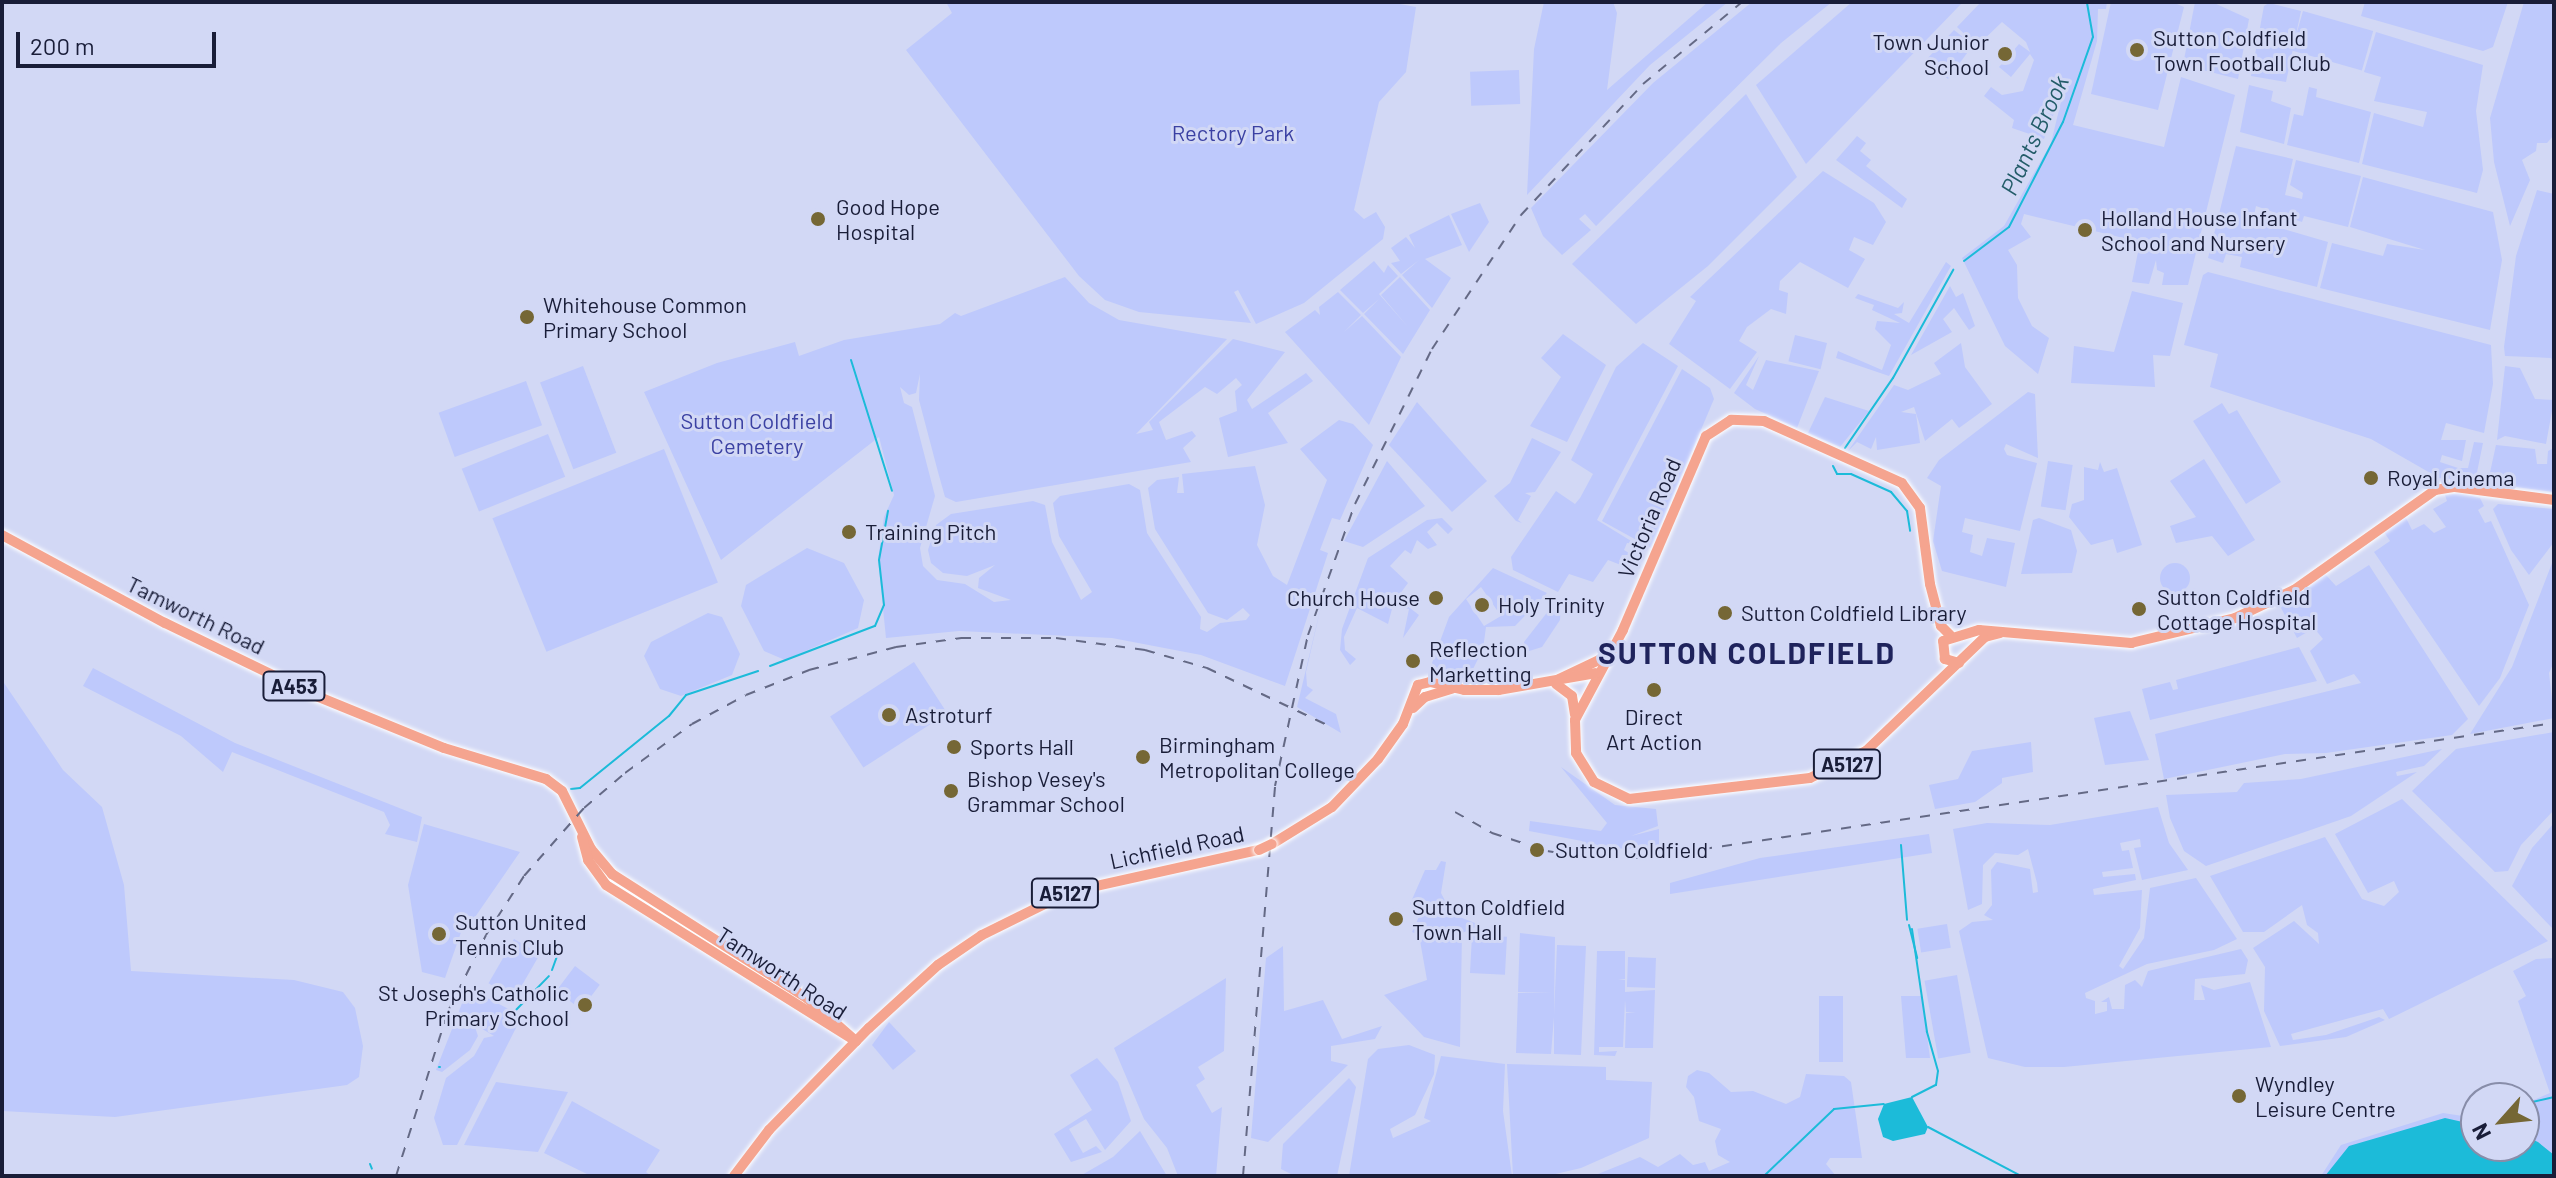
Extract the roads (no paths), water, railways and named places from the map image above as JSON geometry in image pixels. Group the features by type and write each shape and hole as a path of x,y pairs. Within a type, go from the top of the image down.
{"main road":[{"name":"Victoria Road","path":"1604,657 1623,630 1706,436 1731,420 1764,421 1895,479 1918,502 1930,584 1941,626 1955,635"},
{"path":"2000,633 1959,663 1949,662 1942,652 1955,635 1979,630 2122,643 2177,634 2276,600 2435,490 2455,487 2554,500"},
{"name":"Tamworth Road","path":"2,535 165,623 314,695 417,738 546,779 562,791 580,827 588,860 606,885 856,1041"},
{"path":"1955,635 1970,652"},
{"name":"A5127","path":"1575,720 1604,657"},
{"path":"1550,682 1604,657"},
{"name":"A5127","path":"1550,682 1572,696 1575,720 1573,738 1581,767 1601,787 1621,798 1663,798 1792,782 1832,771 1866,751 1959,663"},
{"path":"1411,709 1418,685 1430,682 1454,689 1499,690 1596,673"},
{"path":"1411,709 1425,697 1454,689"},
{"name":"Lichfield Road","path":"734,1176 769,1130 856,1041 938,965 982,935 1051,899 1129,876 1259,850 1272,844 1332,807 1378,759 1411,709"}],"waterway":[{"name":"Plants Brook","path":"1964,261 2009,227 2063,122 2093,37 2087,2"},
{"name":"Plants Brook","path":"1845,448 1893,378 1953,270"},
{"path":"851,360 892,491"},
{"name":"Plants Brook","path":"1833,466 1837,474 1851,474 1891,492 1907,511 1910,531"},
{"path":"770,666 875,626 884,605 879,560 888,511"},
{"path":"571,789 580,788 669,716 686,695 758,671"},
{"name":"Plants Brook","path":"1901,845 1907,920"},
{"name":"Plants Brook","path":"1909,925 1917,958"},
{"name":"Plants Brook","path":"1912,929 1927,1032 1938,1071 1936,1085 1912,1097"},
{"path":"552,970 559,951"},
{"path":"514,1012 549,976"},
{"path":"2540,1100 2554,1097"},
{"name":"Plants Brook","path":"1764,1176 1834,1109 1884,1104"},
{"path":"1928,1127 2021,1176"},
{"path":"370,1164 372,1169"}],"railway":[{"path":"1243,1176 1275,786 1308,635 1355,504 1432,349 1521,215 1643,84 1742,2"},
{"path":"396,1176 448,1011 486,935 524,876 584,808 625,773 692,724 746,695 809,670 896,647 961,638 1056,638 1145,650 1207,668 1331,727"},
{"path":"1455,812 1492,833 1547,851 1590,858 1643,858 2554,723"}],"place":[{"name":"Sutton Coldfield Town Football Club","path":"2137,50"},
{"name":"Town Junior School","path":"2005,54"},
{"name":"Good Hope Hospital","path":"818,219"},
{"name":"Holland House Infant School and Nursery","path":"2085,230"},
{"name":"Whitehouse Common Primary School","path":"527,317"},
{"name":"Royal Cinema","path":"2371,478"},
{"name":"Training Pitch","path":"849,532"},
{"name":"Church House","path":"1436,598"},
{"name":"Holy Trinity","path":"1482,605"},
{"name":"Sutton Coldfield Cottage Hospital","path":"2139,609"},
{"name":"Sutton Coldfield Library","path":"1725,613"},
{"name":"Reflection Marketting","path":"1413,661"},
{"name":"Direct Art Action","path":"1654,690"},
{"name":"Astroturf","path":"889,715"},
{"name":"Sports Hall","path":"954,747"},
{"name":"Birmingham Metropolitan College","path":"1143,757"},
{"name":"Bishop Vesey's Grammar School","path":"951,791"},
{"name":"Sutton Coldfield","path":"1537,850"},
{"name":"Sutton Coldfield Town Hall","path":"1396,919"},
{"name":"Sutton United Tennis Club","path":"439,934"},
{"name":"St Joseph's Catholic Primary School","path":"585,1005"},
{"name":"Wyndley Leisure Centre","path":"2239,1096"}],"district":[{"name":"SUTTON COLDFIELD","path":"1747,652"}],"park label":[{"name":"Rectory Park","path":"1233,133"},
{"name":"Sutton Coldfield Cemetery","path":"757,432"}]}
